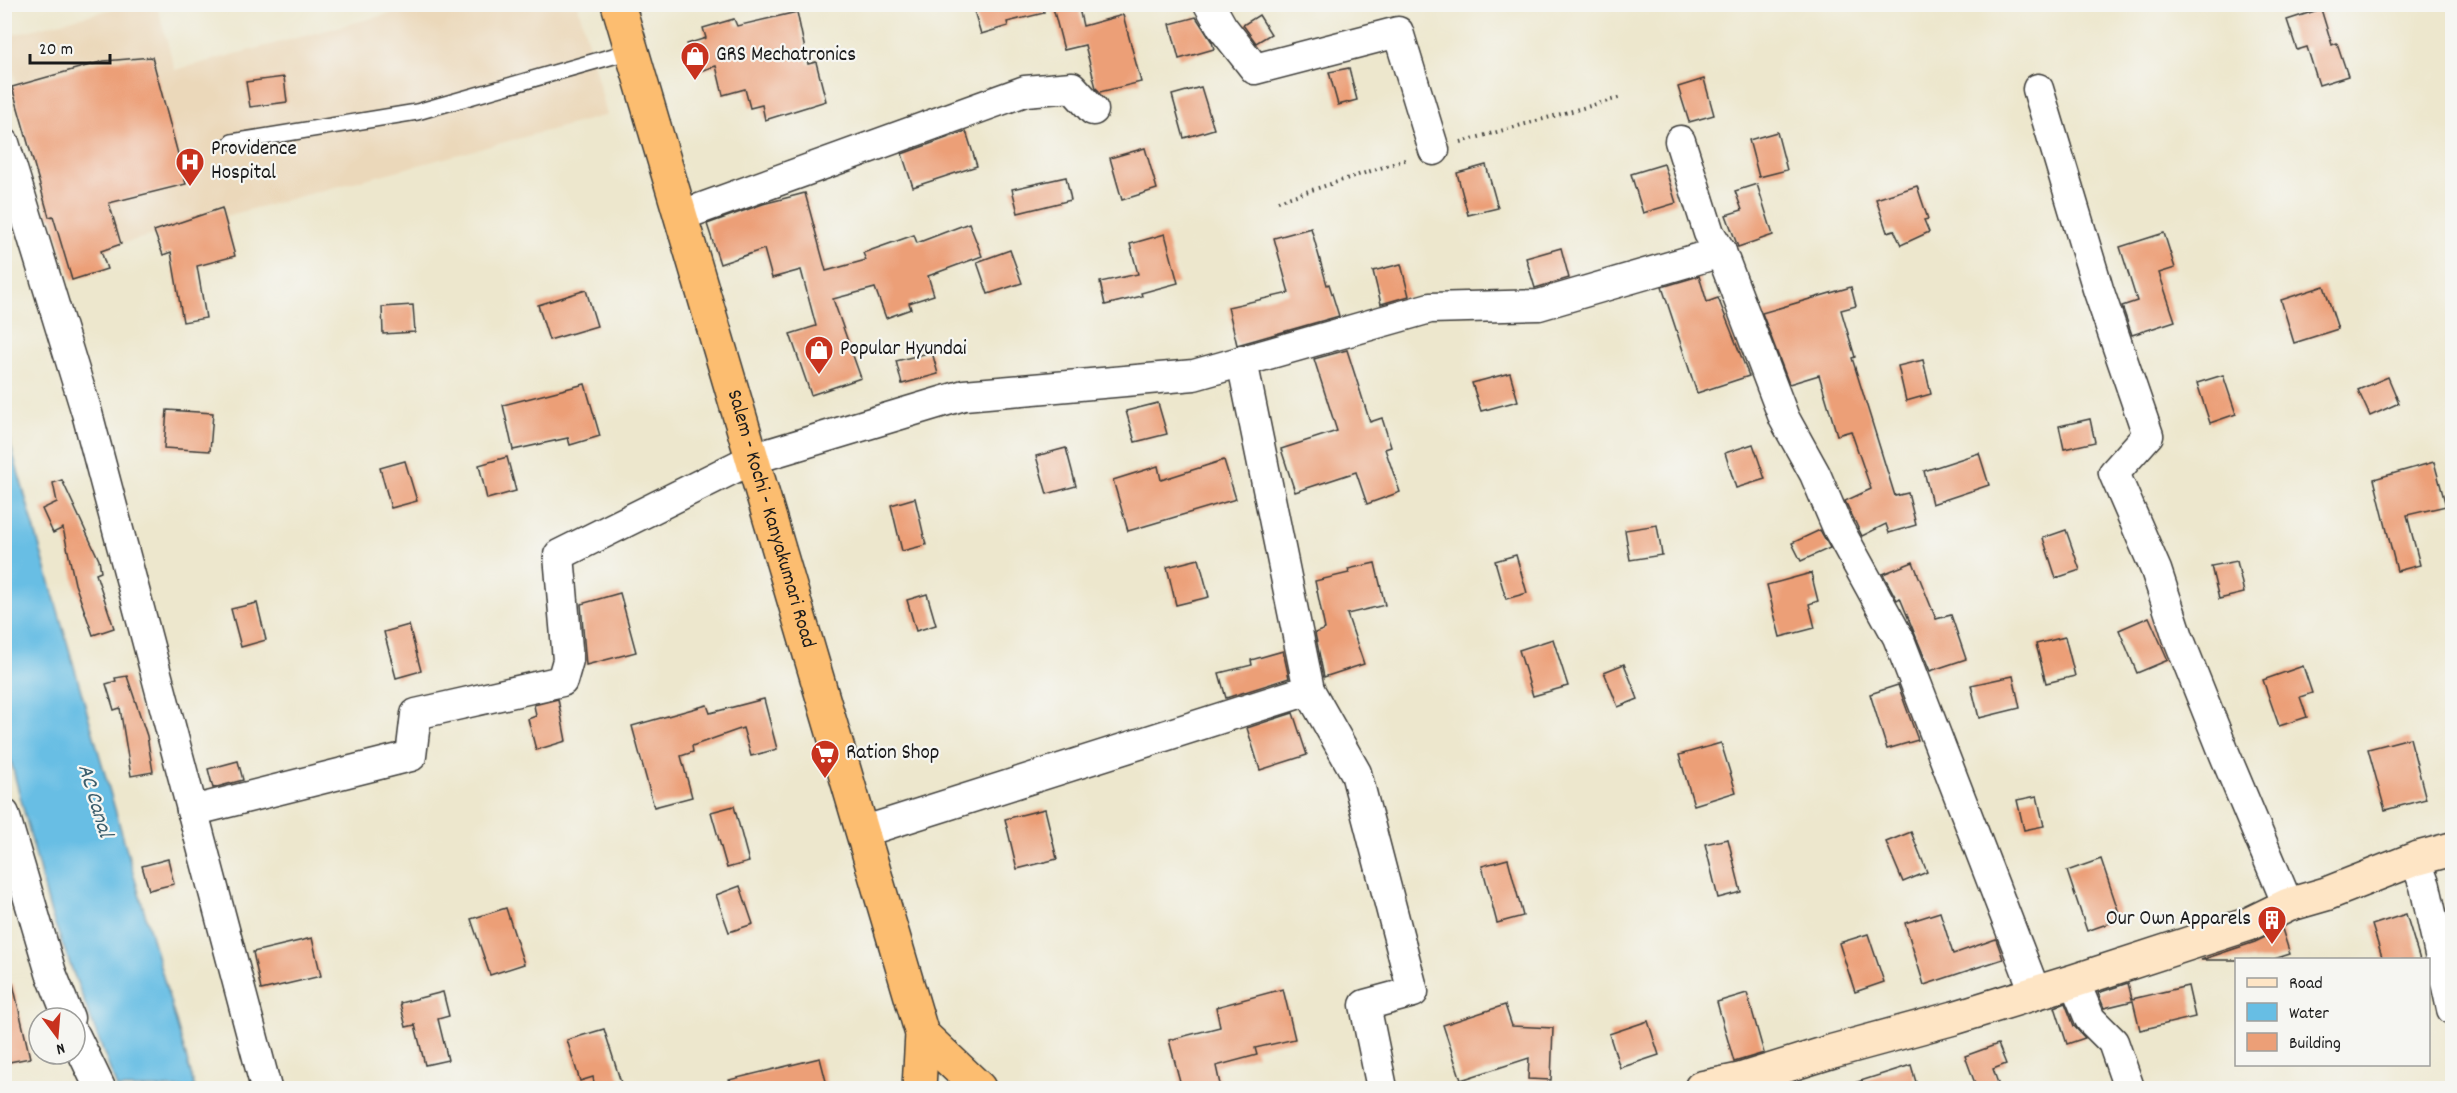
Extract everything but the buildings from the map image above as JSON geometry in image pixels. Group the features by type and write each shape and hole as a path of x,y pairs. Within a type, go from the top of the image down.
{"highway":[{"name":"Salem - Kochi - Kanyakumari Road","path":"618,4 922,1034"},
{"path":"920,1089 922,1034"},
{"path":"922,1034 979,1089"}],"street":[{"path":"1209,4 1222,27 1255,69 1398,32 1434,150"},
{"path":"680,216 1026,91 1072,87 1093,110"},
{"path":"2038,89 2098,289 2148,435 2114,473 2156,570 2178,637 2288,905"},
{"path":"1680,141 1709,233 1721,252 1784,418 1815,474 1838,528 1898,636 2035,992"},
{"path":"4,143 87,413 266,1089"},
{"path":"192,811 411,756 416,714 562,681 568,660 559,555 752,459 964,395 1194,375 1430,308 1539,305 1721,252"},
{"path":"1242,361 1309,690 1356,773 1413,992 1365,1005 1382,1089"},
{"path":"862,832 1309,690"},
{"path":"4,814 51,973 64,1006"},
{"path":"1701,1089 1740,1080 2074,981 2249,924 2288,905 2326,894 2415,859 2452,849"},
{"path":"2415,859 2425,886 2452,1009"},
{"path":"2074,981 2090,1019 2113,1042 2129,1089"},
{"path":"87,1061 100,1089"}],"lane":[{"path":"232,142 417,112 631,51"}],"shaded area":[{"name":"Providence Hospital","path":"127,5 157,5 175,70 422,5 578,5 607,115 63,259 4,37"}],"water":[{"name":"AC Canal","path":"4,426 195,1088 117,1088 51,914 5,739"}],"place":[{"name":"GRS Mechatronics","path":"695,82"},
{"name":"Providence Hospital","path":"190,188"},
{"name":"Popular Hyundai","path":"819,376"},
{"name":"Ration Shop","path":"825,780"},
{"name":"Our Own Apparels","path":"2272,946"}]}
